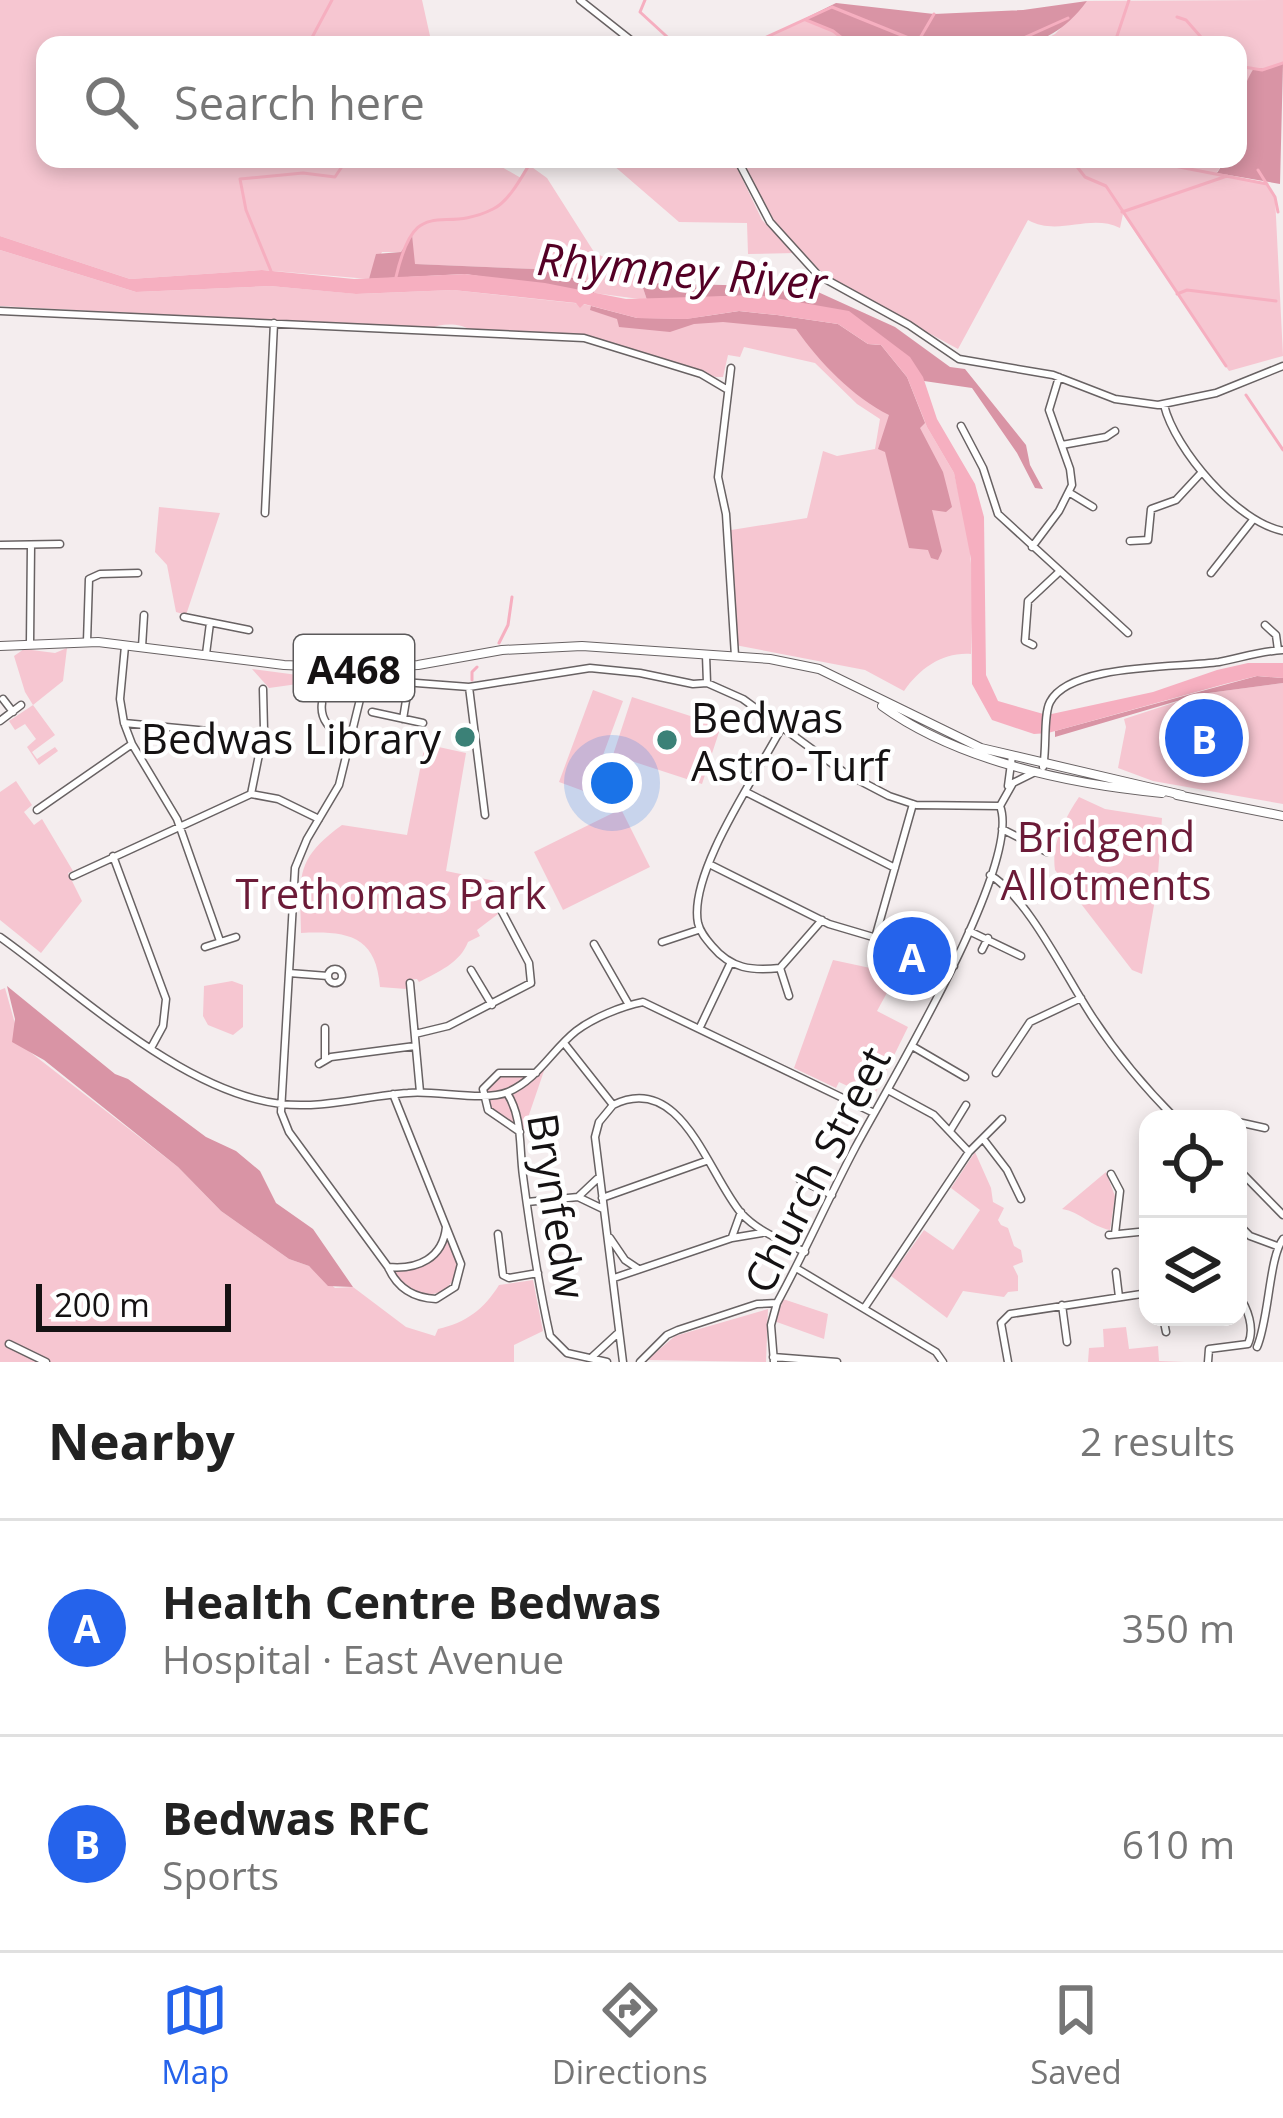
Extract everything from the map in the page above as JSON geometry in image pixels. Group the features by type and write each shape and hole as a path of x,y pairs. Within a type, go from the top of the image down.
{"main road":[{"name":"A468","path":"0,646 87,642 284,665 357,668 418,665 502,650 582,646 735,656 811,666 1014,761"},
{"path":"861,691 933,737 999,762 1014,761 1283,816"}],"street":[{"path":"580,0 626,36"},
{"path":"742,168 770,222 818,275 909,325 959,359 1059,377 1126,402 1164,405 1283,370"},
{"path":"0,311 584,338 700,374 728,390"},
{"path":"265,513 274,323"},
{"path":"731,368 718,477 726,514 735,656"},
{"path":"1032,547 1070,493 1070,469 1049,410 1059,377"},
{"path":"1164,405 1172,428 1202,472 1252,521 1283,531"},
{"path":"961,426 983,468 998,514 1128,633"},
{"path":"1062,445 1106,437 1115,430"},
{"path":"1130,541 1148,540 1151,509 1176,500 1202,472"},
{"path":"1070,493 1087,507"},
{"path":"1211,573 1252,521"},
{"path":"0,545 60,544"},
{"path":"30,643 31,545"},
{"path":"1026,645 1028,602 1059,572"},
{"path":"87,642 88,580 100,574 138,573"},
{"path":"142,647 144,615"},
{"path":"184,617 249,630"},
{"path":"206,654 210,623"},
{"path":"1010,785 1045,768 1047,716 1059,692 1098,674 1281,650 1276,635 1265,625"},
{"path":"125,646 120,699 124,723 131,744 179,824 220,940"},
{"path":"706,654 707,683"},
{"path":"393,1094 461,1264 455,1287 446,1296 423,1298 397,1282 289,1132 280,1104 295,868 339,785 364,683 469,686 590,668 707,683 783,725 845,772 913,804 1000,806 1014,761"},
{"path":"403,718 409,682"},
{"path":"469,686 485,814"},
{"path":"251,794 264,730 263,689"},
{"path":"3,699 13,712"},
{"path":"322,703 320,713 326,723 349,744"},
{"path":"0,722 21,705"},
{"path":"372,712 423,723"},
{"path":"124,723 219,732"},
{"path":"783,725 710,864 697,906 699,929 730,964 780,968 822,920"},
{"path":"38,810 131,744"},
{"path":"999,762 1010,785"},
{"path":"746,792 895,868"},
{"path":"73,876 251,794 278,799 319,819"},
{"path":"875,938 913,804"},
{"name":"Church Street","path":"774,1359 771,1324 777,1304 969,931 991,875 1002,829 1000,806"},
{"path":"1002,829 1047,852"},
{"path":"113,856 166,999 163,1025 151,1048"},
{"path":"710,864 822,920 954,966"},
{"path":"991,875 1019,905 1105,1035 1168,1110"},
{"path":"415,1034 448,1026 526,988 533,975 499,906"},
{"path":"662,942 699,929"},
{"path":"969,931 1021,956"},
{"name":"Brynfedw","path":"0,937 151,1048 208,1082 280,1104 420,1092 507,1093 592,1022 629,1005"},
{"path":"205,946 236,938"},
{"path":"982,950 988,938"},
{"path":"595,944 629,1005 658,1006 874,1113"},
{"path":"700,1027 730,964"},
{"path":"780,968 789,996"},
{"path":"471,970 492,1005"},
{"path":"289,973 328,976"},
{"path":"410,983 420,1092"},
{"path":"1010,1072 999,1070 1030,1022 1081,998"},
{"path":"326,1028 322,1061 416,1046"},
{"path":"564,1043 613,1105"},
{"path":"912,1046 965,1077"},
{"name":"Brynfedw","path":"482,1094 487,1081 500,1073 536,1073"},
{"path":"886,1089 934,1115 969,1152"},
{"name":"Brynfedw","path":"507,1093 520,1132 550,1336 567,1353 607,1362"},
{"path":"482,1094 488,1110 520,1132"},
{"path":"623,1362 595,1137 599,1122 613,1105 641,1096 667,1104 741,1212 766,1232 805,1252"},
{"path":"950,1131 966,1105"},
{"path":"865,1307 969,1152 1002,1119"},
{"path":"1247,1124 1265,1128"},
{"path":"984,1140 1021,1199"},
{"path":"602,1198 706,1160"},
{"path":"1112,1174 1120,1191 1112,1235 1139,1232"},
{"path":"578,1197 599,1178"},
{"path":"1247,1178 1283,1216"},
{"path":"800,1180 832,1195"},
{"path":"1120,1191 1130,1189"},
{"path":"527,1202 578,1197 604,1209"},
{"path":"731,1238 741,1212"},
{"path":"388,1267 409,1267 431,1258 443,1242 446,1226"},
{"path":"614,1278 731,1238 766,1232"},
{"path":"1247,1233 1280,1243 1257,1347"},
{"path":"608,1234 626,1260 640,1269"},
{"path":"500,1237 503,1275 538,1274"},
{"path":"796,1268 936,1352 943,1362"},
{"path":"1116,1272 1119,1298"},
{"path":"1008,1362 1001,1323 1006,1317 1139,1295"},
{"path":"640,1362 678,1330 758,1304 777,1304"},
{"path":"1062,1305 1067,1342"},
{"path":"1208,1362 1209,1349 1248,1344 1247,1314"},
{"path":"1165,1326 1166,1332"},
{"path":"589,1359 619,1331"},
{"path":"9,1344 46,1362"},
{"path":"774,1359 837,1362"}],"green space":[{"path":"0,0 422,0 430,36 36,36 36,168 504,168 521,178 527,168 533,168 547,178 594,252 637,275 636,285 643,288 647,300 594,293 594,283 535,269 414,264 411,236 401,252 382,252 369,279 262,270 130,279 0,236"},
{"path":"1283,0 1283,63 1247,84 1247,36 1051,36 1087,1"},
{"path":"804,19 839,36 768,36"},
{"path":"616,168 737,168 762,220 795,253 748,254 747,223 679,222"},
{"path":"745,168 1220,168 1217,172 1267,184 1275,197 1283,356 1229,371 1123,214 1120,228 1097,223 1039,225 1028,220 958,349 826,277 776,224"},
{"path":"0,250 136,292 270,286 357,294 453,290 583,304 637,318 777,315 907,377 927,427 954,473 969,539 971,654 933,663 904,691 865,670 735,645 725,531 807,518 823,451 837,456 875,449 880,419 857,404 815,363 744,347 740,357 728,355 723,377 716,377 588,337 450,325 430,329 0,306"},
{"path":"159,507 220,513 186,615 176,612 167,565 155,552"},
{"path":"67,648 63,681 33,705 14,656 24,649 55,653"},
{"path":"252,669 351,682 359,690 352,697 326,680 269,688"},
{"path":"1283,683 1283,804 1153,781 1118,768 1124,719 1201,694"},
{"path":"593,690 623,701 589,793 559,782"},
{"name":"Bedwas Astro-Turf","path":"632,697 721,726 702,784 613,755"},
{"path":"33,705 55,735 32,752 37,759 55,747 58,751 39,765 27,747 36,739 25,724 15,730 9,721"},
{"name":"Trethomas Park","path":"425,744 466,753 446,871 500,882 504,903 495,907 498,914 477,930 480,936 468,942 448,966 419,982 407,980 406,989 380,987 372,956 356,940 332,933 301,933 303,871 315,849 342,825 407,835"},
{"path":"16,781 32,805 24,812 34,825 42,819 73,871 68,873 82,901 41,953 0,920 0,792"},
{"name":"Bridgend Allotments","path":"1079,797 1105,809 1162,818 1157,888 1142,974 1132,970 1055,870 1057,841"},
{"path":"621,809 650,867 563,910 534,852"},
{"path":"833,960 889,972 883,986 889,989 877,1011 908,1027 873,1098 839,1082 836,1088 794,1068"},
{"path":"232,981 243,985 243,1027 233,1035 208,1025 203,1016 204,986"},
{"path":"5,988 21,1045 178,1167 221,1211 289,1259 309,1266 335,1288 353,1287 406,1327 435,1336 438,1329 473,1314 499,1285 533,1280 543,1331 514,1345 514,1362 0,1362 0,990"},
{"path":"546,1065 520,1141 520,1132 488,1110 483,1089 494,1075 536,1073"},
{"path":"975,1152 993,1202 1004,1208 998,1220 1008,1228 1023,1262 1013,1266 1018,1291 1004,1297 963,1291 947,1318 891,1276 924,1230 953,1250 980,1210 951,1188"},
{"path":"1106,1172 1115,1196 1110,1230 1062,1209"},
{"path":"449,1236 458,1267 444,1290 421,1293 392,1273 426,1262"},
{"path":"783,1299 828,1314 824,1339 774,1321"},
{"path":"768,1309 766,1362 647,1360 675,1336"},
{"path":"1126,1327 1129,1349 1158,1346 1159,1361 1185,1362 1088,1362 1089,1348 1104,1347 1103,1329"}],"shaded area":[{"path":"1087,1 1048,36 839,36 804,19 836,3 934,14"},
{"path":"1283,63 1280,184 1217,173 1220,168 1247,168 1247,82 1254,68"},
{"path":"412,235 415,264 535,269 594,283 594,293 465,274 369,279 376,254 401,252"},
{"path":"0,236 130,279 262,270 354,279 465,274 626,299 758,295 849,311 910,357 923,377 937,419 975,484 984,517 986,675 998,701 1047,715 1153,692 1248,663 1283,663 1283,678 1257,676 1048,733 1034,734 992,720 972,684 971,559 954,473 927,427 907,377 881,345 868,344 838,324 739,311 686,319 637,318 584,304 580,308 576,303 453,290 356,294 270,286 136,292 0,250"},
{"path":"636,285 807,287 895,327 950,367 965,369 1026,445 1043,489 1035,488 972,388 924,381 879,336 758,295 647,300 643,288"},
{"path":"591,306 637,318 686,319 739,311 777,315 838,324 868,344 881,345 907,377 925,423 920,428 943,472 952,507 946,512 932,510 942,551 938,560 928,550 909,548 885,452 878,449 889,415 838,378 796,329 723,322 670,332 619,327 617,319 590,310"},
{"path":"1257,676 1283,678 1283,683 1201,694 1055,737 1055,731"},
{"path":"7,986 115,1074 260,1171 276,1203 313,1229 353,1287 328,1286 309,1266 289,1259 221,1211 178,1167 44,1060 12,1042 15,1019"}],"waterway":[{"path":"313,36 332,0"},
{"path":"645,0 640,12 666,36"},
{"path":"1117,36 1129,0"},
{"path":"769,36 832,7 904,36"},
{"path":"921,36 934,14"},
{"path":"1177,17 1200,36"},
{"path":"1028,36 1068,18"},
{"path":"806,20 839,36"},
{"path":"1247,68 1262,70 1283,63"},
{"path":"271,271 246,210 240,179 303,173 335,177 341,168"},
{"path":"396,277 404,250 422,225 493,209 527,168"},
{"path":"1078,168 1085,177 1106,186 1226,366"},
{"path":"1184,168 1267,184"},
{"path":"1258,170 1275,197 1278,212"},
{"path":"1122,212 1227,176"},
{"path":"1177,294 1187,290 1276,301"},
{"path":"1246,395 1283,450"},
{"path":"499,643 508,625 512,597"},
{"path":"472,680 477,667"}],"place":[{"name":"Bedwas Library","path":"465,737"},
{"name":"Bedwas RFC","path":"1204,738"},
{"name":"Bedwas Astro-Turf","path":"667,740"},
{"name":"Health Centre Bedwas","path":"912,956"}],"water label":[{"name":"Rhymney River","path":"682,270"}]}
